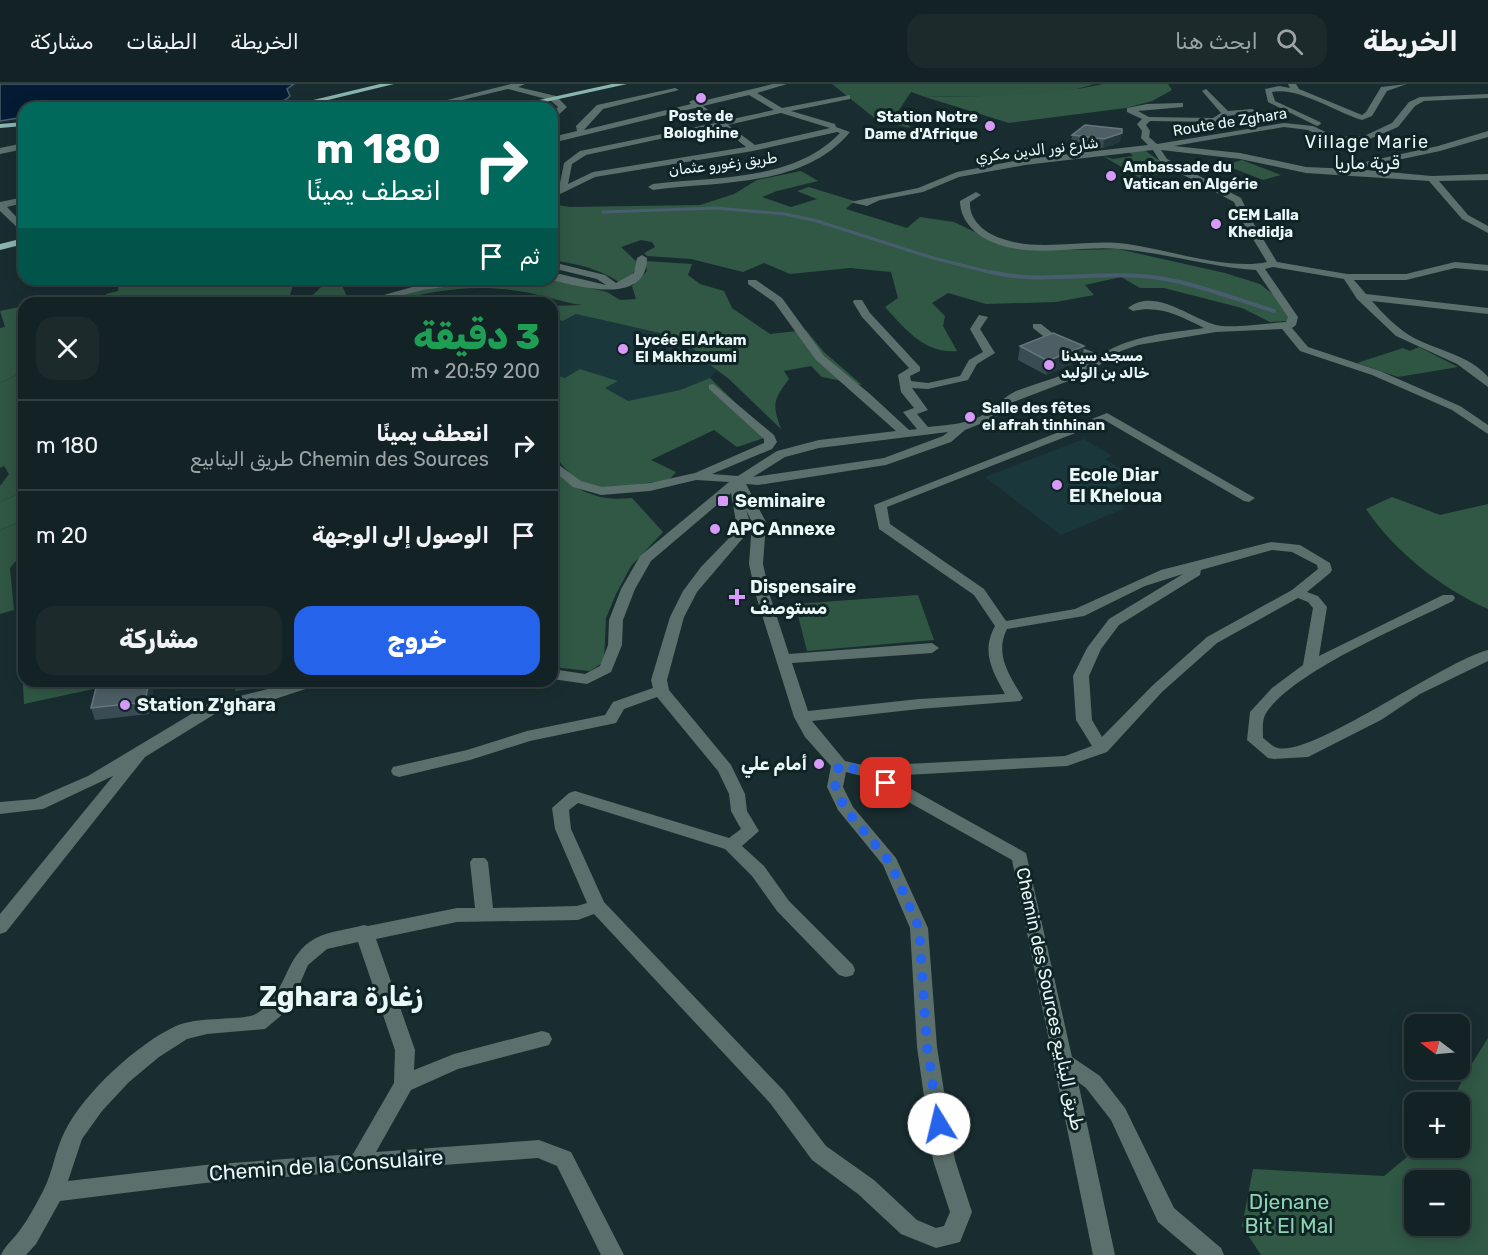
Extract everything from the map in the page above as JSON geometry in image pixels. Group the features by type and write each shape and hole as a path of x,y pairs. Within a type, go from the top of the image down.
{"main road":[{"path":"310,102 390,84"},
{"path":"536,102 623,84"},
{"path":"0,126 18,124"},
{"path":"0,247 18,242"}],"street":[{"path":"444,102 521,84"},
{"path":"528,84 556,98 562,107 558,112"},
{"path":"666,84 724,124 753,148"},
{"path":"558,138 783,84"},
{"path":"1403,84 1384,89 1369,114 1362,118 1294,88 1268,91 1272,102 1346,140 1365,138 1395,125 1412,104 1423,99 1488,96"},
{"path":"508,87 556,98"},
{"path":"582,132 579,128 600,107 675,90"},
{"path":"1206,91 1226,114"},
{"path":"750,92 781,111 835,128"},
{"path":"563,190 564,170 567,163 573,158 596,150 846,97"},
{"path":"1180,105 1147,106 1130,110 1149,119 1215,120 1226,114 1252,111"},
{"path":"1149,119 1141,124 1146,131 1145,138 1172,166 1238,200 1246,221 1273,264"},
{"name":"Route de Zghara","path":"1155,149 1284,125 1302,126 1331,139 1346,140"},
{"path":"558,192 593,175 753,148 835,128"},
{"name":"طريق زغورو عثمان","path":"653,187 792,168 829,148 846,132 835,128"},
{"path":"1343,171 1488,134"},
{"path":"572,135 596,150"},
{"path":"0,151 18,147"},
{"path":"1155,149 1240,156 1306,170 1432,179 1488,177"},
{"name":"شارع نور الدين مكري","path":"855,202 867,202 920,190 957,174 1025,162 1155,149"},
{"path":"1432,179 1465,217 1488,230"},
{"path":"976,195 965,201 964,207 974,226 991,238 1011,244 1119,246 1226,266 1259,267 1273,264 1347,277 1406,277 1455,265 1488,268"},
{"path":"1,205 18,202"},
{"path":"1,205 18,224"},
{"path":"1465,217 1488,214"},
{"path":"558,277 597,288 610,288 637,278 643,268 642,258"},
{"path":"558,266 601,277 612,282 613,285 610,288"},
{"path":"558,675 587,679 606,669 615,645 616,620 628,588 645,559 738,481 766,462 795,450 819,444 962,427 991,415 1004,402 1020,394 1080,373 1102,358 1136,342 1216,329 1285,326 1294,322 1293,316 1259,267"},
{"path":"1347,277 1361,297 1406,338 1465,363 1488,384"},
{"path":"752,282 778,300 820,358 866,396 905,434"},
{"path":"382,297 431,285"},
{"path":"1361,297 1488,311"},
{"path":"858,302 866,315 916,369 904,375 907,392 922,410 909,412 926,431"},
{"path":"1133,308 1143,304 1166,305 1216,329"},
{"path":"906,384 928,386 964,378 973,362 989,353 975,329 983,317"},
{"path":"1037,326 1057,342 1102,358"},
{"path":"1285,326 1304,349 1376,373 1456,408 1488,430"},
{"path":"558,470 577,484 601,491 650,488 696,476 771,442 770,438 713,387"},
{"path":"1002,626 979,592 884,526 880,505 1107,417 1250,498"},
{"path":"696,476 758,481 886,461 947,439 962,427"},
{"path":"738,481 759,522 756,564 763,596 802,717 811,733 839,765 835,787 842,802 890,862 919,928 927,1047 944,1160 961,1212 951,1235 936,1238 909,1227 866,1187 819,1153 777,1097 597,906 563,829 560,808 575,797 616,807 665,826 698,833 732,845 758,871 783,906 846,970"},
{"path":"732,845 751,831 739,811 737,794 725,769 661,690 659,680 677,617 706,570 736,538 743,522 737,500 738,481"},
{"path":"802,717 919,704 1015,698 993,656 994,639 1002,626 1079,613 1166,573 1205,565 1271,546 1294,548 1323,563 1325,570 1297,593 1212,640 1157,689 1101,748 1067,761 867,772"},
{"path":"1101,748 1084,720 1081,676 1094,648 1114,622 1205,565"},
{"path":"1297,593 1312,599 1320,607 1310,666"},
{"path":"1448,598 1310,666 1277,691 1256,716 1255,740 1274,754 1302,753 1415,691 1488,655"},
{"path":"784,659 932,648"},
{"path":"0,808 37,805 94,780 213,708 297,687"},
{"path":"399,771 470,755 527,736 609,719 618,706 661,690"},
{"path":"0,927 144,748"},
{"name":"Chemin des Sources طريق الينابيع","path":"839,765 867,772 1020,857 1104,1255"},
{"path":"479,862 485,914"},
{"path":"12,1255 28,1237 54,1192 73,1135 95,1105 122,1076 152,1051 182,1032 207,1026 258,1023 282,1004 301,961 322,943 364,932 457,915 578,913 597,906"},
{"path":"359,1163 404,1084 405,1050 364,932"},
{"path":"404,1084 454,1062 542,1039"},
{"path":"1062,1061 1094,1082 1118,1114 1166,1215 1213,1255"},
{"name":"Chemin de la Consulaire","path":"54,1192 205,1174 540,1149 564,1159 613,1255"}],"shaded area":[{"path":"0,84 294,84 287,89 290,96 279,102 18,102 18,118 0,121"},
{"name":"Lycée El Arkam El Makhzoumi","path":"576,314 686,339 702,359 717,370 710,378 680,390 628,401 604,388 617,381 580,369 565,378 558,376 558,320 563,321"},
{"name":"Ecole Diar El Kheloua","path":"1084,439 1112,456 1105,459 1135,478 1102,493 1125,508 1061,535 985,477"}],"green space":[{"path":"832,84 1094,84 1053,93 1010,96 925,97 911,92 897,113 899,119 907,121 910,128 877,120"},
{"path":"1103,84 1168,84 1172,90 1152,101 1126,108 1009,123 925,97 1037,94"},
{"path":"1144,150 1175,171 1150,176 1153,179 1143,180 1103,156 1113,159 1133,156 1129,152"},
{"path":"1242,160 1281,175 1263,180 1225,165"},
{"path":"801,171 818,181 762,197 791,207 817,199 797,191 809,187 854,201 846,209 907,228 920,217 954,222 1000,244 1076,250 1118,249 1225,273 1260,284 1280,300 1292,315 1287,321 1270,322 1242,308 1164,288 1140,288 1121,277 1085,285 1094,295 1056,302 986,304 948,293 932,303 945,316 943,326 957,351 946,351 925,344 916,338 885,307 898,298 891,272 850,268 790,274 764,263 743,272 691,259 647,256 644,253 655,247 652,242 641,240 621,247 639,264 629,279 619,282 587,267 558,261 558,205 570,207 700,205 734,194 757,180"},
{"path":"645,261 692,264 688,275 700,284 724,291 732,308 770,334 806,330 824,352 862,385 822,377 811,366 784,371 789,379 777,397 775,408 781,429 729,379 702,359 686,339 576,314 563,321 558,320 558,306 582,305 558,300 558,297 546,297 526,292 467,288 409,297 389,297 447,285 558,285 558,280 607,292 620,300 636,299 632,286 647,271"},
{"path":"118,285 293,285 289,297 179,297 172,295 106,297 106,294 118,291"},
{"path":"323,285 342,285 347,297 311,297"},
{"path":"172,295 179,297 147,297"},
{"path":"18,307 18,374 0,383 0,328 5,327 0,311"},
{"path":"1419,347 1458,367 1398,377 1357,363 1403,348 1410,351"},
{"path":"580,369 618,381 605,388 628,401 680,390 710,378 770,436 737,447 714,430 651,460 676,472 669,480 602,489 577,480 558,458 558,376 565,378"},
{"path":"18,374 18,494 0,502 0,486 9,474 4,466 0,468 0,383"},
{"path":"558,475 589,494 609,498 632,498 663,532 631,566 616,594 606,618 604,662 590,671 558,668"},
{"path":"18,494 18,522 0,530 0,502"},
{"path":"1392,497 1440,515 1488,504 1488,609 1453,590 1420,567 1377,524 1366,509"},
{"path":"18,522 18,561 10,568 14,610 0,614 0,530"},
{"path":"918,595 934,640 807,651 795,604"},
{"path":"23,687 100,687 98,688 24,704"},
{"path":"236,687 266,687 235,691"},
{"name":"Djenane Bit El Mal","path":"1488,1038 1488,1255 1261,1255 1242,1226 1253,1169 1384,1176 1406,1158 1470,1158 1470,1092 1457,1092 1462,1080 1470,1080 1470,1067"}],"building":[{"path":"1085,125 1122,129 1122,133 1104,139 1072,135"},
{"path":"1053,333 1084,346 1048,361 1020,346"},
{"path":"96,687 148,687 145,702 91,708"}],"waterway":[{"path":"603,212 716,208 785,214 817,221 933,258 997,274"},
{"path":"991,272 1028,277 1122,275 1158,278 1192,285 1274,311"}],"place":[{"name":"Poste de Bologhine","path":"701,98"},
{"name":"Station Notre Dame d'Afrique","path":"990,126"},
{"name":"Ambassade du Vatican en Algérie","path":"1111,176"},
{"name":"CEM Lalla Khedidja","path":"1216,224"},
{"name":"Lycée El Arkam El Makhzoumi","path":"623,349"},
{"name":"مسجد سيدنا خالد بن الوليد","path":"1049,365"},
{"name":"Salle des fêtes el afrah tinhinan","path":"970,417"},
{"name":"Ecole Diar El Kheloua","path":"1057,485"},
{"name":"Seminaire","path":"723,501"},
{"name":"APC Annexe","path":"715,529"},
{"name":"Dispensaire مستوصف","path":"737,597"},
{"name":"Station Z'ghara","path":"125,705"},
{"name":"أمام علي","path":"819,764"}],"district":[{"name":"Village Marie قرية ماريا","path":"1367,152"},
{"name":"Zghara زغارة","path":"341,996"}],"route":[{"path":"886,783 867,772 839,765 835,787 846,810 890,862 919,928 927,1047 939,1124"}]}
